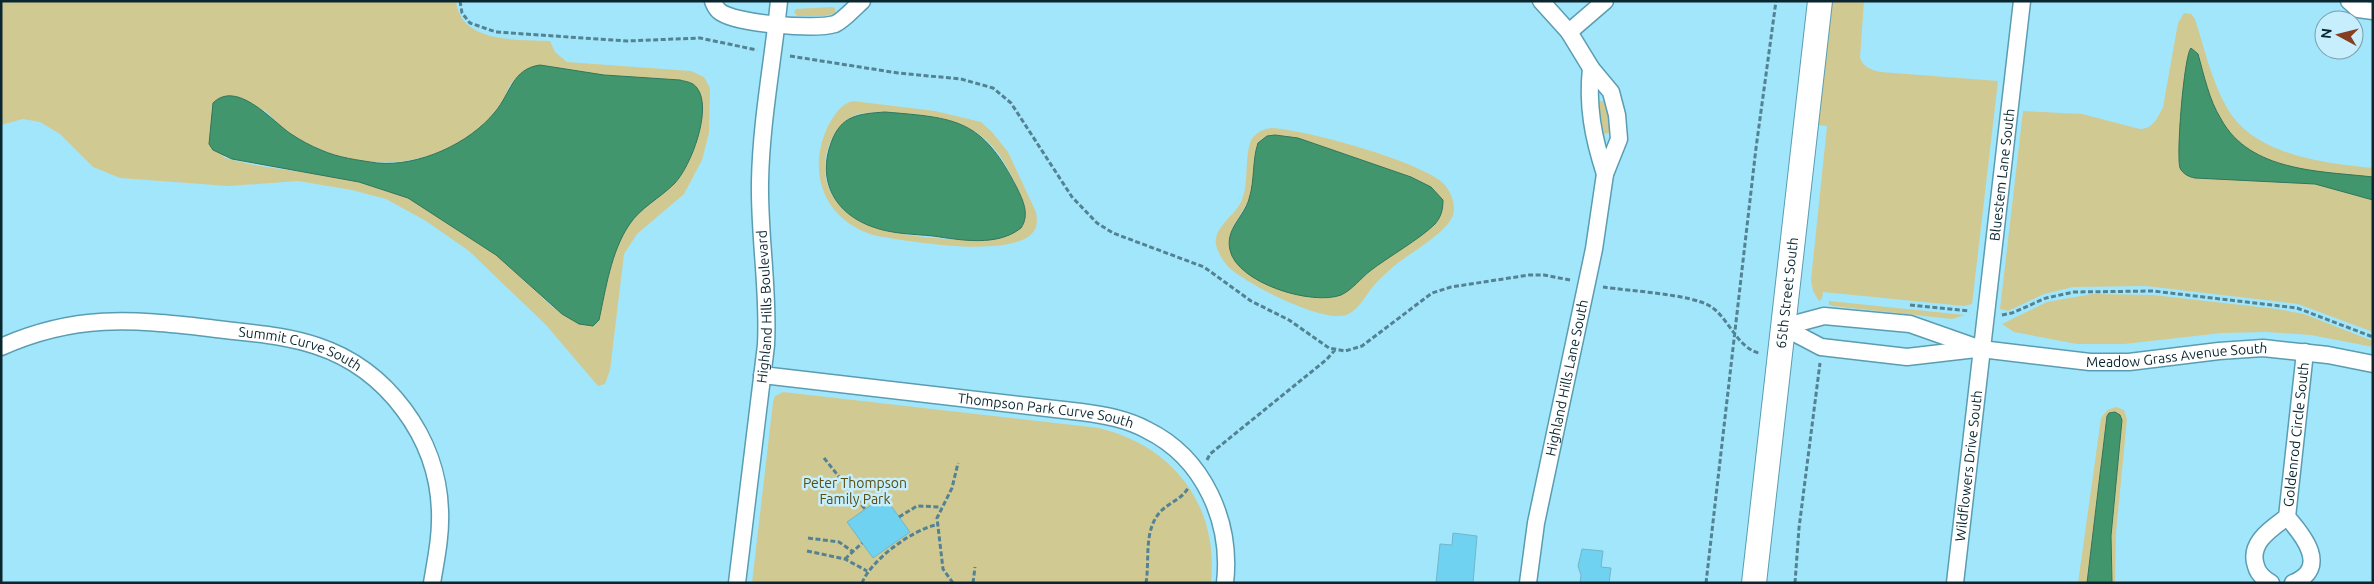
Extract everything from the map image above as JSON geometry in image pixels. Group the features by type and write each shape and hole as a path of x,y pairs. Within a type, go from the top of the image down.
{"street":[{"path":"712,1 719,11 728,15 777,25 820,26 837,23 862,1"},
{"name":"Highland Hills Boulevard","path":"737,583 762,375 767,310 760,170 779,1"},
{"name":"Highland Hills Lane South","path":"1528,583 1536,524 1595,242 1605,174 1619,139 1617,115 1612,92 1590,68 1569,32 1541,1"},
{"path":"1569,32 1605,1"},
{"name":"65th Street South","path":"1754,583 1820,1"},
{"name":"Bluestem Lane South","path":"1981,348 2022,1"},
{"path":"2349,1 2358,9 2373,11"},
{"name":"Highland Hills Lane South","path":"1590,68 1588,95 1594,140 1605,174"},
{"name":"Meadow Grass Avenue South","path":"1783,328 1824,316 1910,324 1981,348 2077,361 2109,362 2242,349 2305,352 2338,356 2373,364"},
{"name":"Summit Curve South","path":"1,347 27,337 70,325 126,320 282,338 318,346 339,355 368,373 390,392 411,419 425,445 435,475 440,511 440,532 432,583"},
{"name":"Meadow Grass Avenue South","path":"1783,328 1820,347 1907,357 1981,348"},
{"name":"Wildflowers Drive South","path":"1955,583 1981,348"},
{"name":"Goldenrod Circle South","path":"2293,583 2306,574 2311,556 2308,543 2287,516 2305,352"},
{"name":"Thompson Park Curve South","path":"762,375 1082,412 1114,417 1142,427 1159,436 1175,450 1198,474 1213,498 1222,520 1225,537 1225,583"},
{"name":"Goldenrod Circle South","path":"2271,583 2261,576 2258,571 2255,562 2256,549 2265,534 2287,516"}],"path":[{"path":"460,1 462,13 470,23 496,32 627,41 700,38 754,50"},
{"path":"1706,583 1776,1"},
{"path":"797,57 961,79 993,88 1011,103 1072,197 1097,223 1113,233 1170,252 1204,267 1251,301 1289,320 1335,350 1345,352 1362,346 1422,299 1441,290 1529,275 1544,275 1565,279"},
{"path":"1604,287 1704,303 1722,316 1749,350 1757,353"},
{"path":"2003,315 2046,298 2074,292 2153,290 2297,308 2373,337"},
{"path":"1210,454 1326,360 1335,350"},
{"path":"1795,583 1809,445 1820,370 1819,361"},
{"path":"824,458 865,509"},
{"path":"953,583 943,571 936,525 941,507 952,488 958,463"},
{"path":"1146,583 1149,540 1155,519 1163,509 1184,494"},
{"path":"899,517 917,506 941,507"},
{"path":"862,583 867,571 878,560 905,541 936,525"},
{"path":"808,538 839,542 852,551"},
{"path":"845,559 862,543"},
{"path":"807,551 845,559 867,571"},
{"path":"973,583 975,567"}],"green space":[{"path":"1,1 456,1 460,15 468,25 479,32 507,39 550,41 555,52 567,62 691,71 704,77 710,88 709,133 702,160 684,194 637,234 624,254 610,370 605,384 598,386 546,325 469,251 426,221 386,199 352,190 298,181 228,186 120,178 93,167 60,134 40,122 23,119 1,125","holes":["540,65 604,75 680,80 692,83 635,217 627,228 615,253 607,279 599,320 589,326 577,322 555,309 497,256 447,221 408,198 363,182 246,163 223,157 264,110 292,135 316,148 340,157 392,162 417,159 441,151 465,139 494,113 509,87 517,78"]},
{"path":"1832,1 1864,1 1860,58 1869,68 1881,72 1998,81 1972,304 1964,306 1823,292 1822,299 1819,301 1813,291 1811,280 1827,126 1818,125"},
{"path":"835,8 835,13 825,16 797,16 794,12 796,9"},
{"path":"2184,13 2191,14 2195,19 2212,74 2226,106 2238,123 2253,136 2290,154 2333,163 2373,168 2373,332 2298,304 2146,286 2073,287 2044,294 2008,311 2000,309 2023,111 2082,114 2140,129 2152,125 2163,107 2178,23"},
{"path":"1607,100 1611,133 1602,134 1597,102"},
{"path":"849,102 935,111 981,122 1008,152 1036,212 1037,224 1034,231 1023,240 1005,245 983,247 959,246 877,236 859,229 844,219 832,207 824,193 820,177 819,160 822,142 829,124 839,110","holes":["885,112 929,116 957,123 970,129 993,147 1002,159 1022,198 997,239 945,239 884,230 856,219 835,199 826,181 825,169 826,158 833,136 848,119 858,114"]},
{"path":"1268,128 1310,134 1362,148 1412,166 1444,184 1452,198 1453,215 1444,228 1385,274 1351,313 1335,316 1321,314 1288,302 1241,277 1232,270 1222,259 1216,245 1218,232 1242,200 1251,140 1260,131","holes":["1275,135 1298,138 1411,177 1431,187 1393,253 1340,295 1310,298 1232,229 1250,198 1261,140"]},
{"path":"2092,294 2153,295 2277,309 2304,314 2373,341 2373,347 2311,335 2266,332 2222,333 2124,344 2077,344 2014,332 2002,324 2047,302"},
{"path":"1829,301 1965,315 1952,319 1833,306 1829,305"},
{"name":"Peter Thompson Family Park","path":"783,392 1099,428 1125,437 1149,449 1169,464 1186,483 1199,504 1207,528 1212,555 1211,583 752,583 773,402 775,396"},
{"path":"2116,407 2124,410 2127,419 2116,533 2115,583 2112,583 2107,416 2087,583 2078,583 2101,418 2107,410"}],"shaded area":[{"path":"2191,48 2198,54 2213,104 2221,119 2234,136 2250,150 2288,166 2373,177 2373,200 2315,184 2195,178 2184,174 2180,168 2179,160 2180,127 2183,86"},
{"path":"540,65 604,75 680,80 694,84 701,97 703,109 701,123 698,137 687,165 674,184 644,208 629,225 613,258 599,320 593,326 579,324 562,314 496,255 408,198 359,182 232,159 213,150 209,144 213,103 223,97 233,96 254,105 291,134 309,145 328,153 377,163 409,161 442,151 471,134 495,112 523,71"},
{"path":"885,112 949,120 965,126 979,135 992,148 1004,165 1019,193 1025,213 1024,223 1021,228 1001,238 978,241 888,231 873,227 848,214 839,205 828,183 826,170 831,143 845,121 859,115"},
{"path":"1275,135 1298,138 1411,177 1431,187 1443,200 1440,216 1429,230 1370,271 1341,295 1328,298 1312,297 1277,289 1261,282 1246,272 1236,262 1229,243 1232,229 1249,199 1258,143 1267,136"},
{"path":"2115,412 2120,415 2122,420 2111,536 2112,583 2087,583 2107,416 2109,413"}],"building":[{"path":"884,496 910,532 873,558 847,522"},
{"path":"1453,533 1477,536 1473,583 1436,583 1440,544 1452,545"},
{"path":"1582,549 1603,551 1601,567 1611,568 1609,583 1580,583 1581,575 1578,566"}]}
